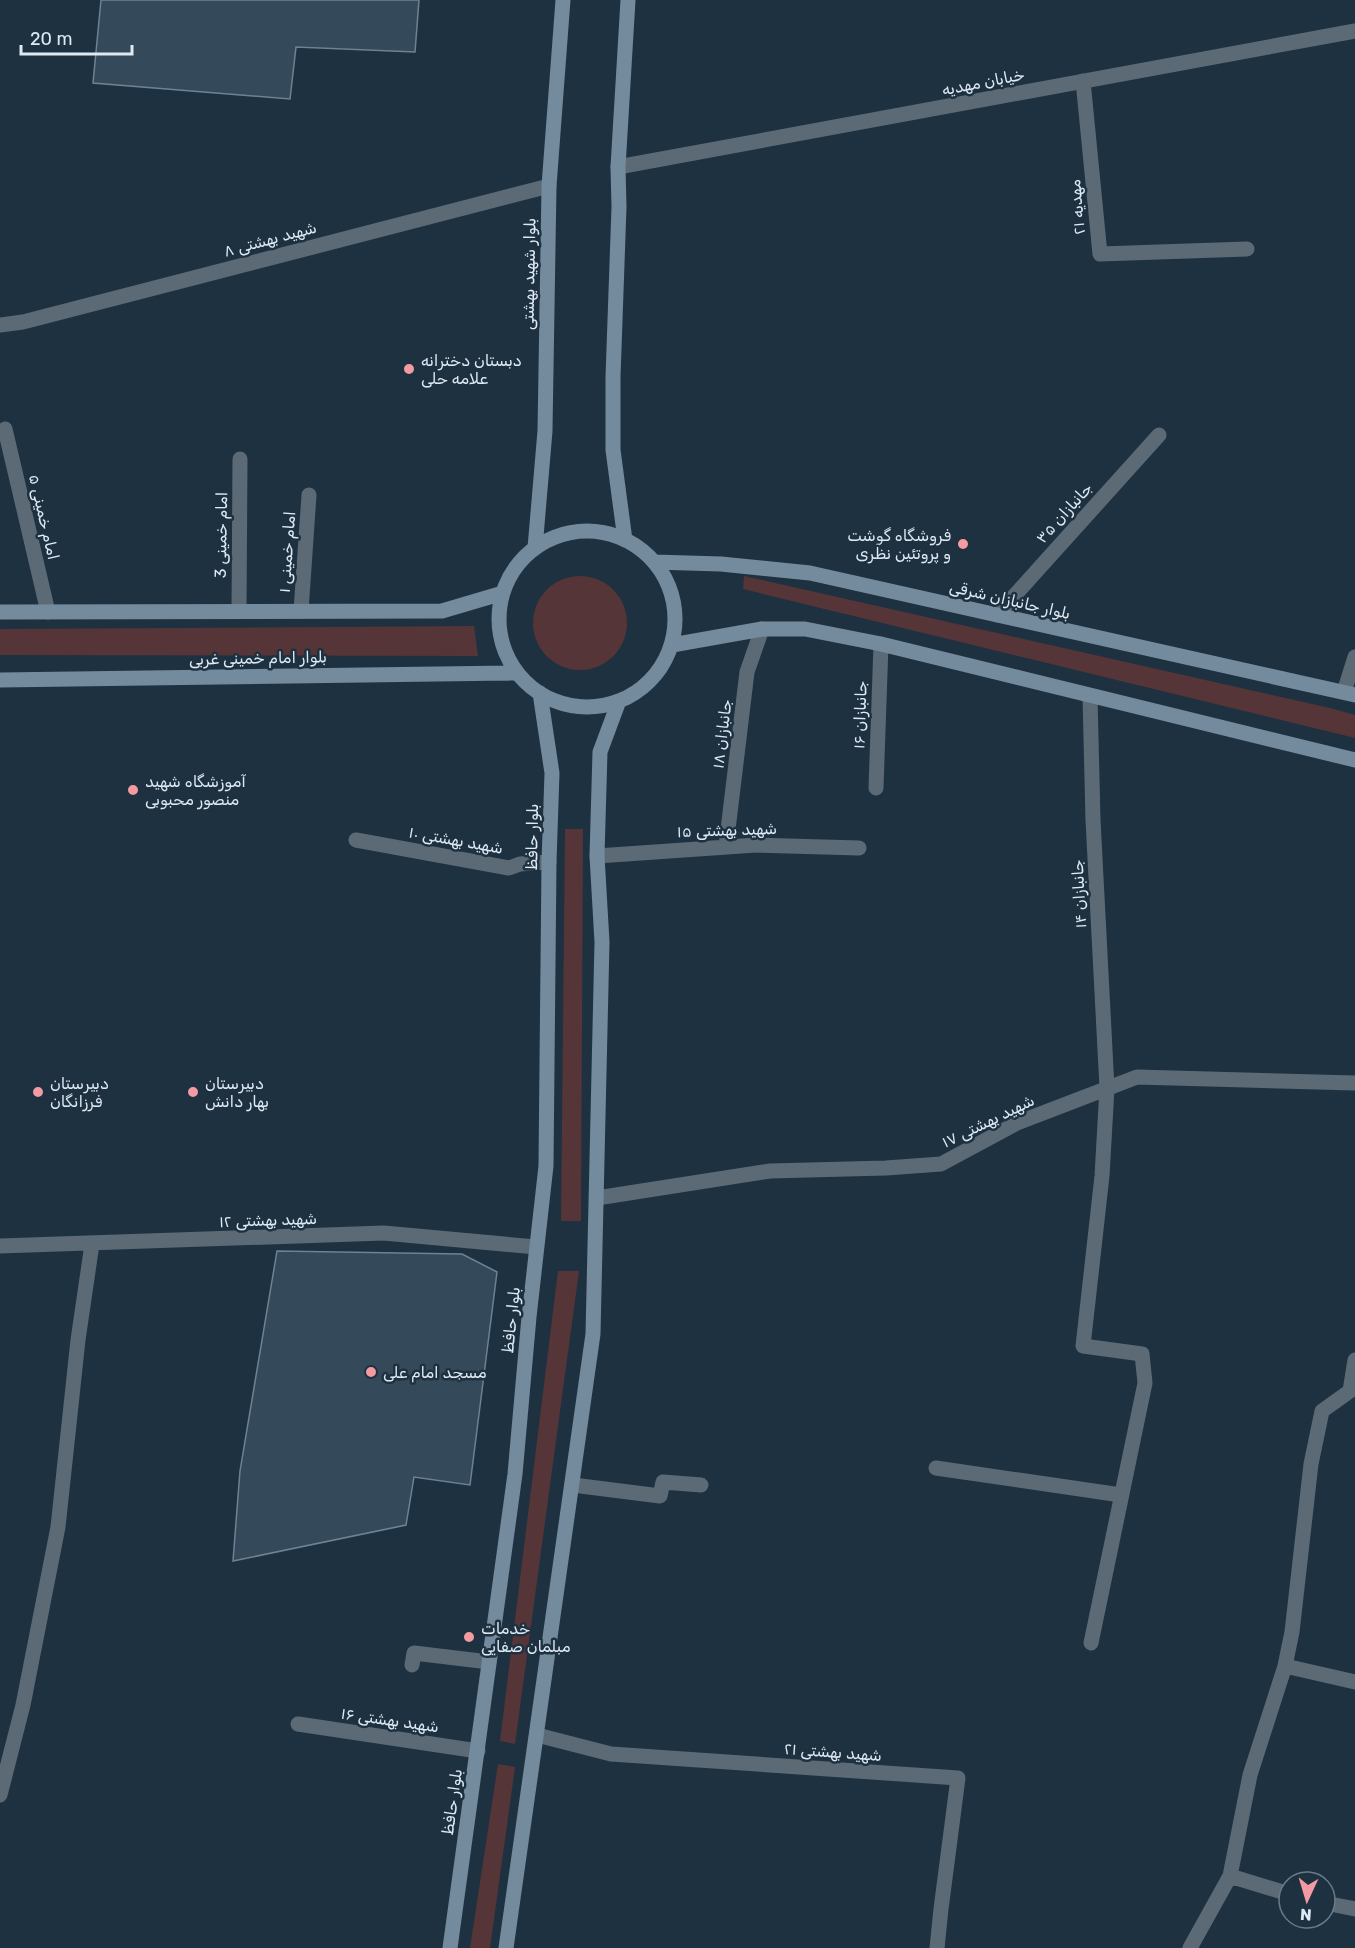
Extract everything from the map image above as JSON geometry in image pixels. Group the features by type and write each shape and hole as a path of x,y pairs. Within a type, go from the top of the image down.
{"main road":[{"name":"بلوار شهید بهشتی","path":"536,548 545,431 549,186 563,0"},
{"path":"625,540 614,450 613,377 619,207 618,167 628,0"},
{"path":"599,532 625,540 654,562 669,585 676,611 674,638 664,663 648,684 619,701 599,707 572,706 540,693 518,673 504,651 498,621 503,592 517,566 536,548 569,533 599,532"},
{"name":"بلوار جانبازان شرقی","path":"654,562 721,564 810,573 1349,694"},
{"path":"0,612 442,610 503,592"},
{"path":"672,645 762,629 805,628 881,644 1355,760"},
{"name":"بلوار امام خمینی غربی","path":"0,680 518,673"},
{"name":"بلوار حافظ","path":"450,1948 515,1474 536,1247 546,1166 552,772 540,693"},
{"path":"506,1948 593,1334 602,942 597,856 600,752 619,701"}],"street":[{"name":"خیابان مهدیه","path":"618,167 1355,31"},
{"name":"مهدیه ۲۱","path":"1083,81 1100,254 1247,249"},
{"name":"شهید بهشتی ۸","path":"0,325 22,322 549,186"},
{"name":"امام خمینی ۵","path":"5,429 48,612"},
{"name":"جانبازان ۳۵","path":"997,615 1159,435"},
{"name":"امام خمینی 3","path":"239,611 240,459"},
{"name":"امام خمینی ۱","path":"301,611 309,495"},
{"name":"جانبازان ۱۸","path":"726,846 747,672 762,629"},
{"name":"جانبازان ۱۶","path":"876,788 881,644"},
{"path":"1349,694 1355,657"},
{"name":"جانبازان ۱۴","path":"1090,697 1093,820 1107,1088 1102,1176 1083,1346 1142,1354 1145,1383 1121,1495"},
{"name":"شهید بهشتی ۱۰","path":"356,840 509,868 520,864 549,862"},
{"name":"شهید بهشتی ۱۵","path":"597,856 756,845 859,849"},
{"name":"شهید بهشتی ۱۷","path":"597,1198 770,1171 941,1164 1017,1123 1137,1077 1355,1083"},
{"name":"شهید بهشتی ۱۲","path":"0,1246 384,1233 536,1247"},
{"path":"0,1795 23,1705 58,1527 78,1340 92,1244"},
{"path":"1190,1948 1230,1876 1250,1775 1285,1666 1292,1632 1311,1464 1322,1411 1350,1391 1355,1360"},
{"path":"936,1468 1121,1495 1091,1643"},
{"path":"573,1485 660,1496 663,1482 701,1485"},
{"path":"412,1665 414,1653 489,1662"},
{"path":"1285,1666 1355,1682"},
{"name":"شهید بهشتی ۱۶","path":"298,1724 478,1750"},
{"name":"شهید بهشتی ۲۱","path":"537,1735 611,1754 958,1778 940,1909 938,1948"},
{"path":"1230,1876 1277,1890"},
{"path":"1337,1905 1355,1909"}],"shaded area":[{"path":"580,576 598,580 613,590 623,605 627,623 623,641 613,656 598,666 580,670 562,666 547,656 537,641 533,623 537,605 547,590 562,580"},
{"path":"744,576 1330,708 1355,715 1355,738 743,589"},
{"path":"474,626 478,656 0,655 0,629"},
{"path":"565,829 583,829 581,1221 561,1221"},
{"path":"558,1271 579,1271 515,1744 500,1741"},
{"path":"498,1764 515,1767 490,1948 470,1948"}],"building":[{"path":"101,0 419,0 415,52 296,47 290,99 93,83"},
{"name":"مسجد امام علی","path":"277,1251 462,1254 497,1272 470,1485 414,1477 406,1525 233,1561 240,1471"}],"place":[{"name":"دبستان دخترانه علامه حلی","path":"409,369"},
{"name":"فروشگاه گوشت و پروتئین نظری","path":"963,544"},
{"name":"آموزشگاه شهید منصور محبوبی","path":"133,790"},
{"name":"دبیرستان فرزانگان","path":"38,1092"},
{"name":"دبیرستان بهار دانش","path":"193,1092"},
{"name":"مسجد امام علی","path":"371,1372"},
{"name":"خدمات مبلمان صفایی","path":"469,1637"}]}
